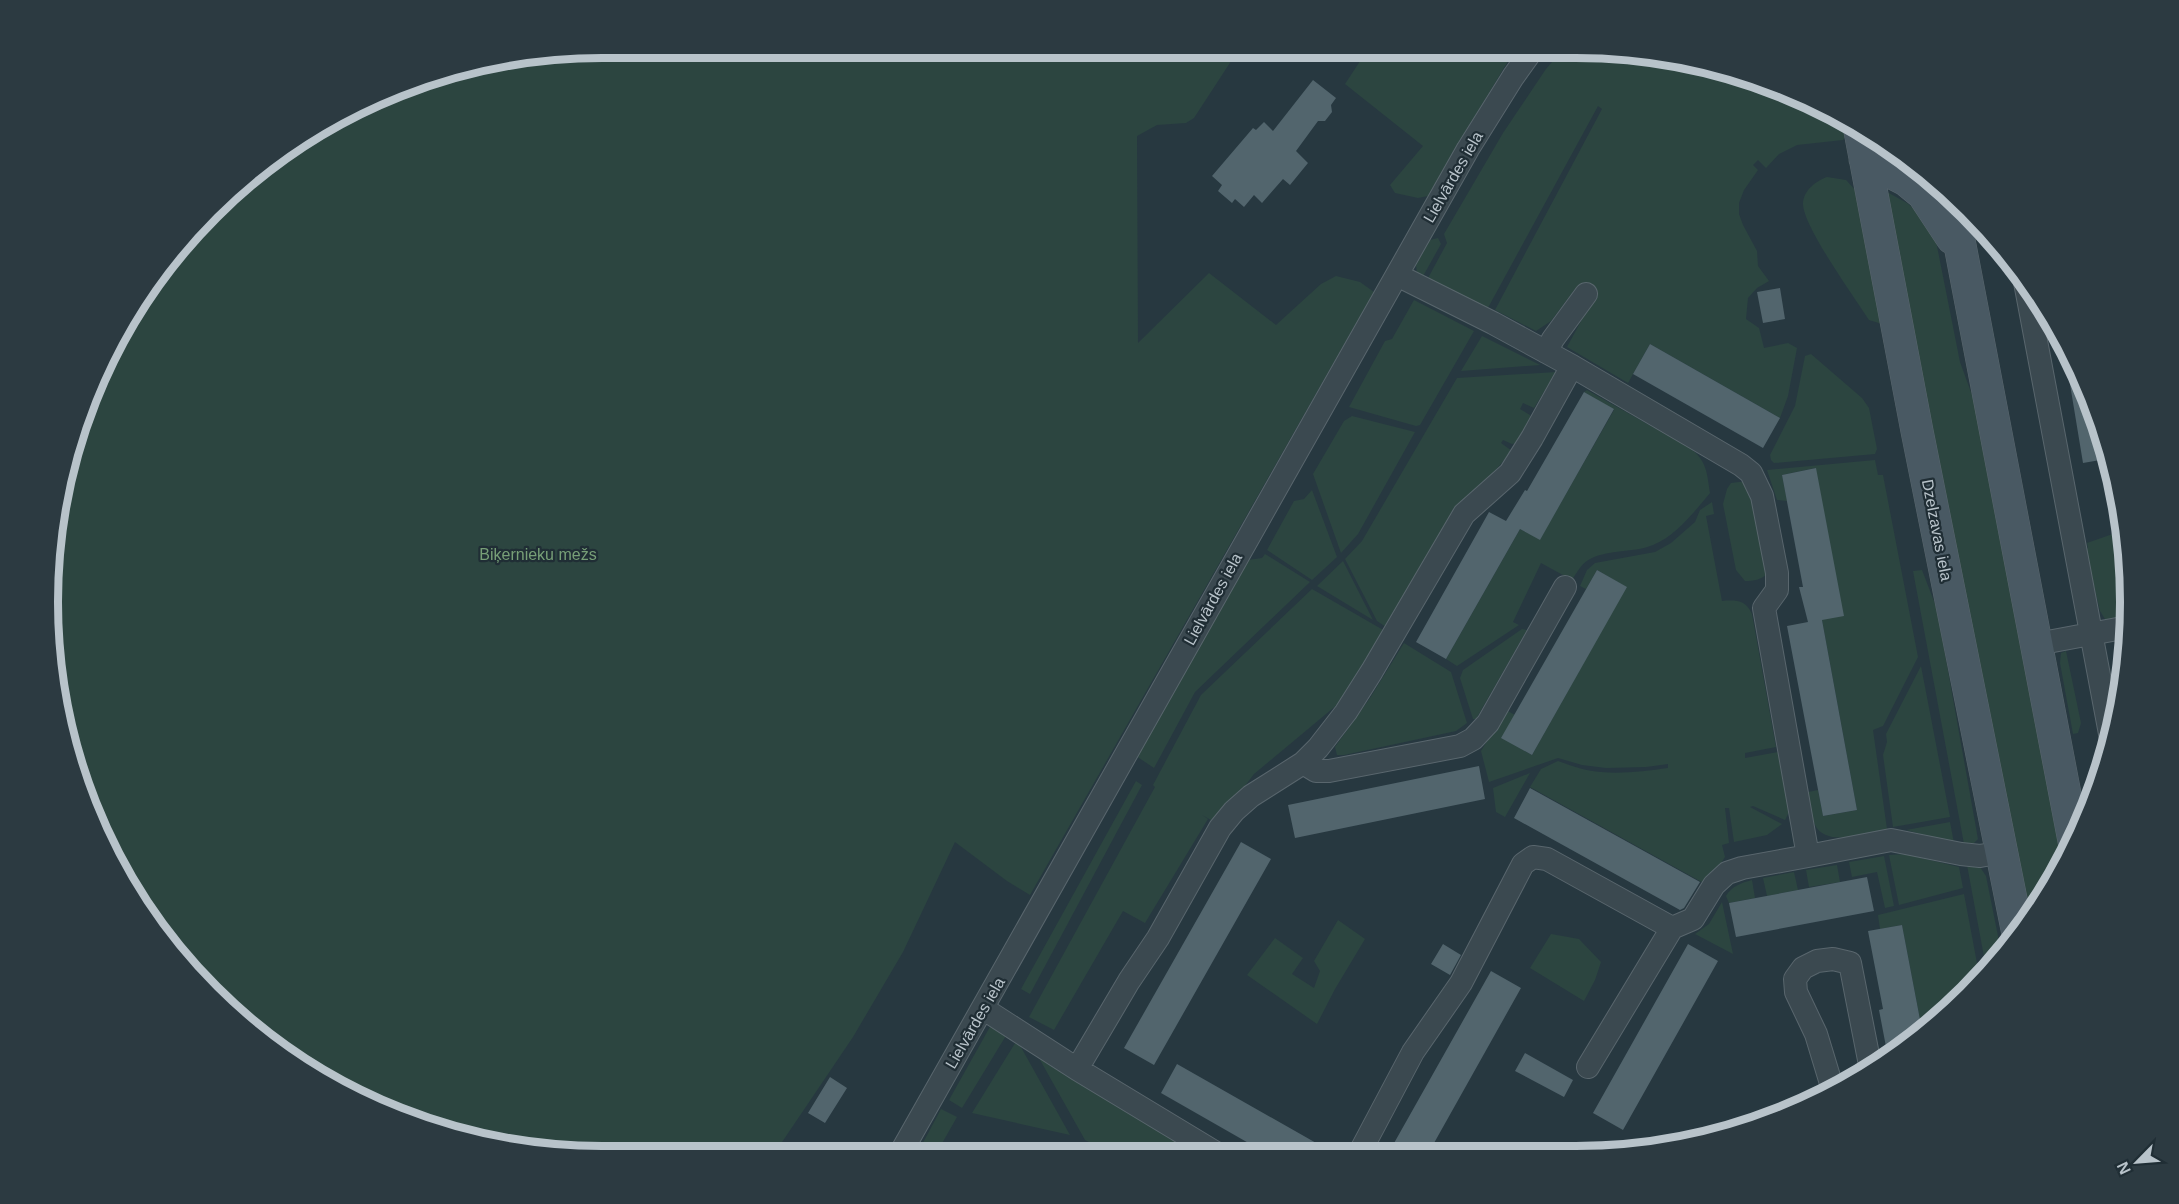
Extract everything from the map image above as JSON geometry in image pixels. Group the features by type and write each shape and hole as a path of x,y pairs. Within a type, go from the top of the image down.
{"main road":[{"name":"Dzelzavas iela","path":"1861,139 1917,431 2016,922"},
{"path":"1865,159 1906,180 1923,194 1945,226 1962,258"},
{"path":"1953,211 2071,826"}],"street":[{"name":"Lielvārdes iela","path":"905,1146 1468,149 1526,58"},
{"path":"1397,275 1572,366 1751,473 1758,488 1768,524 1777,573 1777,590 1764,608 1808,856"},
{"path":"1546,352 1586,294"},
{"path":"2038,315 2107,720"},
{"path":"1077,1069 1129,981 1158,938 1220,828 1251,796 1303,764 1318,748 1351,704 1464,514 1510,473 1572,366"},
{"path":"1303,764 1316,771 1329,771 1460,746 1473,740 1488,723 1565,587"},
{"path":"2037,644 2119,628"},
{"path":"1588,1067 1672,928 1693,919 1714,885 1727,873 1742,868 1891,840 1961,854 1980,856 2002,852"},
{"path":"1363,1146 1413,1052 1461,983 1522,864 1533,857 1547,859 1672,928"},
{"path":"1831,1082 1816,1034 1795,987 1797,976 1807,965 1828,959 1850,963 1869,1060"},
{"path":"984,1009 1077,1069 1204,1146"}],"green space":[{"name":"Biķernieku mežs","path":"602,58 1233,58 1194,118 1186,123 1157,125 1137,136 1138,343 1209,273 1276,325 1321,284 1336,276 1360,282 1374,292 1030,895 1007,881 955,842 903,952 853,1037 779,1146 602,1146 531,1141 461,1127 427,1117 330,1073 271,1033 244,1011 193,960 150,904 115,842 87,777 77,743 63,673 58,602 63,531 77,461 87,427 131,330 171,271 218,218 271,171 330,131 427,87 461,77 531,63"},
{"path":"1362,58 1508,58 1428,196 1418,198 1395,193 1390,185 1423,146 1345,84"},
{"path":"1555,58 1577,58 1648,63 1683,69 1752,87 1847,130 1848,133 1843,140 1797,145 1779,154 1766,168 1758,160 1753,165 1758,170 1744,190 1739,203 1739,214 1743,225 1757,251 1758,266 1769,281 1757,288 1748,298 1746,319 1759,328 1764,348 1788,343 1797,348 1788,396 1780,418 1650,344 1628,383 1567,347 1593,299 1575,289 1551,321 1536,331 1495,310 1602,109 1598,106 1489,306 1485,310 1427,280 1447,243 1444,234 1503,133"},
{"path":"1827,177 1846,180 1858,193 1882,324 1869,320 1820,244 1805,213 1803,203 1808,190"},
{"path":"1887,192 1919,213 1935,236 1960,362 1980,417 2063,844 2048,874 2024,911"},
{"path":"1438,238 1441,244 1422,278 1417,274 1416,265 1430,240"},
{"path":"1414,300 1474,331 1420,425 1416,426 1349,407 1385,341 1392,339"},
{"path":"1482,336 1540,365 1461,371"},
{"path":"1811,354 1862,398 1869,408 1877,449 1875,454 1774,463 1771,460 1770,455 1795,406 1805,356"},
{"path":"1556,372 1534,408 1523,403 1520,409 1530,415 1531,419 1517,443 1512,444 1503,440 1501,443 1512,451 1487,480 1386,627 1377,621 1345,559 1362,541 1457,378"},
{"path":"1587,390 1696,453 1707,473 1710,493 1670,536 1653,545 1590,559 1582,565 1572,580 1541,563 1513,622 1519,625 1457,666 1446,659 1520,529 1540,539 1614,410 1584,392"},
{"path":"1352,416 1415,432 1358,534 1341,553 1313,474 1344,421"},
{"path":"1875,460 1878,475 1883,475 1918,657 1883,726 1873,730 1887,829 1859,836 1828,836 1820,832 1815,825 1808,792 1818,790 1823,816 1857,810 1822,620 1815,468 1782,475 1787,501 1777,500 1767,470"},
{"path":"1747,482 1754,491 1768,573 1763,577 1745,581 1736,570 1723,504 1731,483"},
{"path":"1312,490 1337,557 1312,580 1267,550 1294,501 1304,499"},
{"path":"1712,502 1714,514 1706,516 1722,601 1744,603 1752,614 1776,747 1745,753 1745,758 1778,752 1789,812 1785,820 1753,806 1750,807 1782,824 1767,835 1734,842 1729,808 1725,808 1729,843 1722,845 1725,857 1707,885 1530,787 1541,769 1558,761 1584,769 1609,773 1668,768 1668,764 1606,768 1582,765 1558,758 1489,782 1481,751 1506,710 1515,715 1502,738 1532,755 1626,587 1597,570 1586,589 1580,586 1587,570 1595,563 1655,552 1671,543 1695,522 1700,510"},
{"path":"2116,533 2120,618 2105,619 2100,611 2085,549 2088,548 2087,543"},
{"path":"1265,554 1310,582 1195,692 1154,768 1136,756 1248,560 1262,558"},
{"path":"1343,561 1373,620 1317,586"},
{"path":"1922,570 1937,609 1978,839 1972,845 1964,844 1913,571"},
{"path":"1312,589 1385,631 1338,704 1254,774 1232,803 1211,820 1202,815 1208,819 1145,923 1123,911 1054,1030 1029,1017 1155,787 1153,785 1201,695"},
{"path":"1522,629 1527,630 1476,719 1473,719 1460,678 1463,670"},
{"path":"1404,643 1451,672 1467,723 1456,731 1337,755 1335,747 1370,698"},
{"path":"2066,651 2081,723 2078,733 2073,734 2060,663 2061,653"},
{"path":"1921,666 1950,817 1893,827 1883,755 1887,742 1886,734"},
{"path":"1530,773 1505,817 1496,812 1493,788"},
{"path":"1136,781 1142,785 1030,994 1021,989"},
{"path":"1950,822 1954,843 1906,830"},
{"path":"1905,854 1959,867 1963,888 1899,905 1889,855"},
{"path":"1884,856 1894,906 1885,908 1877,872 1852,877 1849,862"},
{"path":"1837,865 1840,882 1809,887 1806,870"},
{"path":"1967,865 1980,867 1986,876 1999,943 1985,961"},
{"path":"1794,872 1798,890 1767,896 1763,878"},
{"path":"1752,880 1755,898 1729,903 1726,896 1734,887"},
{"path":"1964,894 1978,968 1921,1023 1902,925 1880,929 1878,915"},
{"path":"1722,902 1733,954 1695,934 1709,924"},
{"path":"1338,920 1365,939 1317,1024 1247,975 1275,938 1303,958 1292,974 1314,988 1320,971 1314,961"},
{"path":"1551,934 1579,939 1601,962 1584,1001 1530,968"},
{"path":"991,1025 1007,1034 962,1108 949,1100"},
{"path":"1017,1040 1070,1135 972,1113"},
{"path":"1039,1058 1187,1146 1097,1146 1085,1140"},
{"path":"941,1109 957,1117 941,1146 921,1146"}],"building":[{"path":"1313,80 1336,98 1331,105 1332,112 1325,121 1318,121 1296,151 1308,163 1290,185 1283,179 1262,203 1254,195 1244,207 1235,199 1232,203 1218,191 1222,185 1212,176 1253,128 1256,130 1264,122 1273,131"},
{"path":"1780,288 1785,319 1763,323 1757,292"},
{"path":"1650,344 1780,418 1763,448 1633,374"},
{"path":"2068,370 2092,427 2102,460 2083,463"},
{"path":"1584,392 1614,409 1540,540 1520,529 1446,659 1416,642 1489,512 1506,521 1525,490 1527,491"},
{"path":"1816,468 1844,616 1822,620 1857,810 1823,816 1787,626 1808,622 1799,587 1803,587 1782,475"},
{"path":"1597,570 1627,587 1532,755 1501,738"},
{"path":"1479,766 1485,799 1295,838 1288,805"},
{"path":"1530,788 1700,882 1684,908 1680,910 1514,818"},
{"path":"1241,842 1271,859 1154,1065 1124,1048"},
{"path":"1867,877 1874,911 1736,937 1729,903"},
{"path":"1902,925 1921,1023 1886,1049 1879,1010 1883,1009 1868,931"},
{"path":"1443,944 1461,955 1450,975 1431,964"},
{"path":"1688,944 1718,961 1623,1130 1593,1113"},
{"path":"1491,971 1521,988 1432,1146 1392,1146"},
{"path":"1525,1053 1573,1080 1564,1097 1515,1071"},
{"path":"1177,1064 1321,1146 1254,1146 1161,1093"},
{"path":"830,1077 847,1088 825,1123 808,1113"}]}
